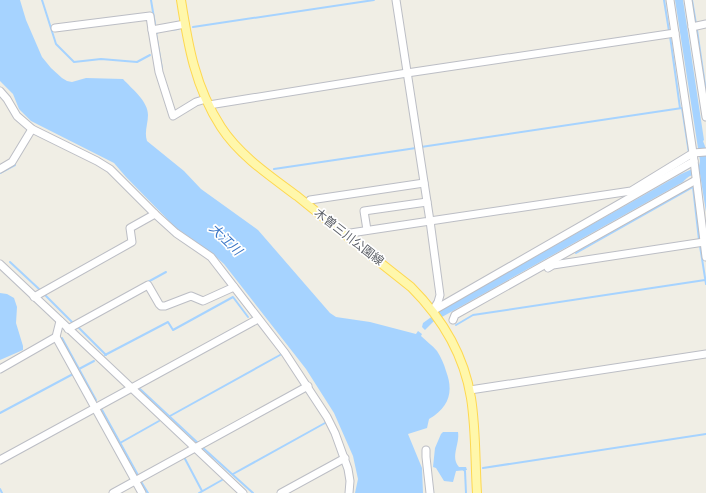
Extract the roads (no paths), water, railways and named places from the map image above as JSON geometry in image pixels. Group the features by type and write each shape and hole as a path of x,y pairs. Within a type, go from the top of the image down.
{"main road":[{"name":"木曽三川公園線","path":"181,0 194,71 207,102 221,127 236,146 262,169 411,287 442,323 466,372 470,390 473,414 477,493"}],"street":[{"path":"396,0 440,295 433,311"},
{"path":"670,0 695,157 696,178 706,257"},
{"path":"688,0 706,116"},
{"path":"55,28 150,16 159,72 173,116 196,102 207,102 675,33"},
{"path":"152,30 185,24"},
{"path":"692,27 706,24"},
{"path":"0,91 7,98 17,116 32,129 98,160 110,169 176,233 211,257 285,353 327,417 345,458 350,481 349,493"},
{"path":"0,169 12,162 32,129"},
{"path":"344,234 631,190 706,152"},
{"path":"433,311 695,157"},
{"path":"453,320 455,315 696,178"},
{"path":"307,204 310,200 424,184"},
{"path":"367,230 364,211 427,202"},
{"path":"34,297 132,242 130,228 155,214"},
{"path":"442,323 453,320 553,265 704,242"},
{"path":"0,264 131,388 196,447 243,493"},
{"path":"68,329 148,285 161,306 165,306 190,296 197,300 203,301 234,287"},
{"path":"0,460 258,319"},
{"path":"60,321 56,337 142,493"},
{"path":"0,369 56,337"},
{"path":"470,390 706,354"},
{"path":"113,493 308,386"},
{"path":"426,450 430,493"},
{"path":"281,493 345,458"}],"water":[{"name":"大江川","path":"0,0 20,0 26,20 42,57 62,78 72,82 86,78 123,79 139,96 147,110 147,141 184,171 201,189 258,230 330,313 336,317 370,322 416,334 418,331 422,334 421,336 437,351 443,363 450,386 448,398 441,409 429,419 427,428 408,434 422,468 423,493 355,493 358,479 353,456 334,413 306,369 224,264 175,227 114,163 31,121 19,109 13,94 0,81"},
{"path":"675,0 683,0 703,141 706,149 706,212 700,174 695,174 433,322 425,330 422,327 423,323 441,310 681,174 699,166 700,161"},
{"path":"0,293 7,294 14,298 17,307 16,323 23,350 0,360"},
{"path":"443,432 458,432 455,459 459,467 466,467 467,470 456,471 453,482 444,481 436,468 433,467 435,448"}],"waterway":[{"path":"42,0 56,44 74,62 101,59 137,62 150,55"},
{"path":"151,0 155,24"},
{"path":"193,27 374,0"},
{"path":"664,0 669,31"},
{"path":"692,0 696,24"},
{"path":"170,30 178,29"},
{"path":"697,30 706,92"},
{"path":"158,32 156,34 162,69"},
{"path":"670,36 680,108"},
{"path":"421,147 682,108 689,153"},
{"path":"274,169 416,148"},
{"path":"0,173 15,165"},
{"path":"576,253 693,187 699,240"},
{"path":"700,246 706,284"},
{"path":"10,262 39,289"},
{"path":"146,283 166,272"},
{"path":"456,325 473,315 705,280"},
{"path":"44,294 73,323"},
{"path":"105,355 168,322 173,330 233,297 248,317"},
{"path":"77,326 106,355"},
{"path":"62,338 96,400"},
{"path":"170,416 280,355"},
{"path":"79,369 94,361"},
{"path":"0,413 73,374"},
{"path":"140,389 199,444"},
{"path":"102,410 139,477"},
{"path":"120,443 159,421"},
{"path":"233,474 325,423"},
{"path":"483,468 706,434"},
{"path":"202,447 253,493"},
{"path":"184,457 202,491"},
{"path":"463,469 465,471 466,493"},
{"path":"140,480 148,493"},
{"path":"199,493 222,480"},
{"path":"0,489 2,493"}]}
